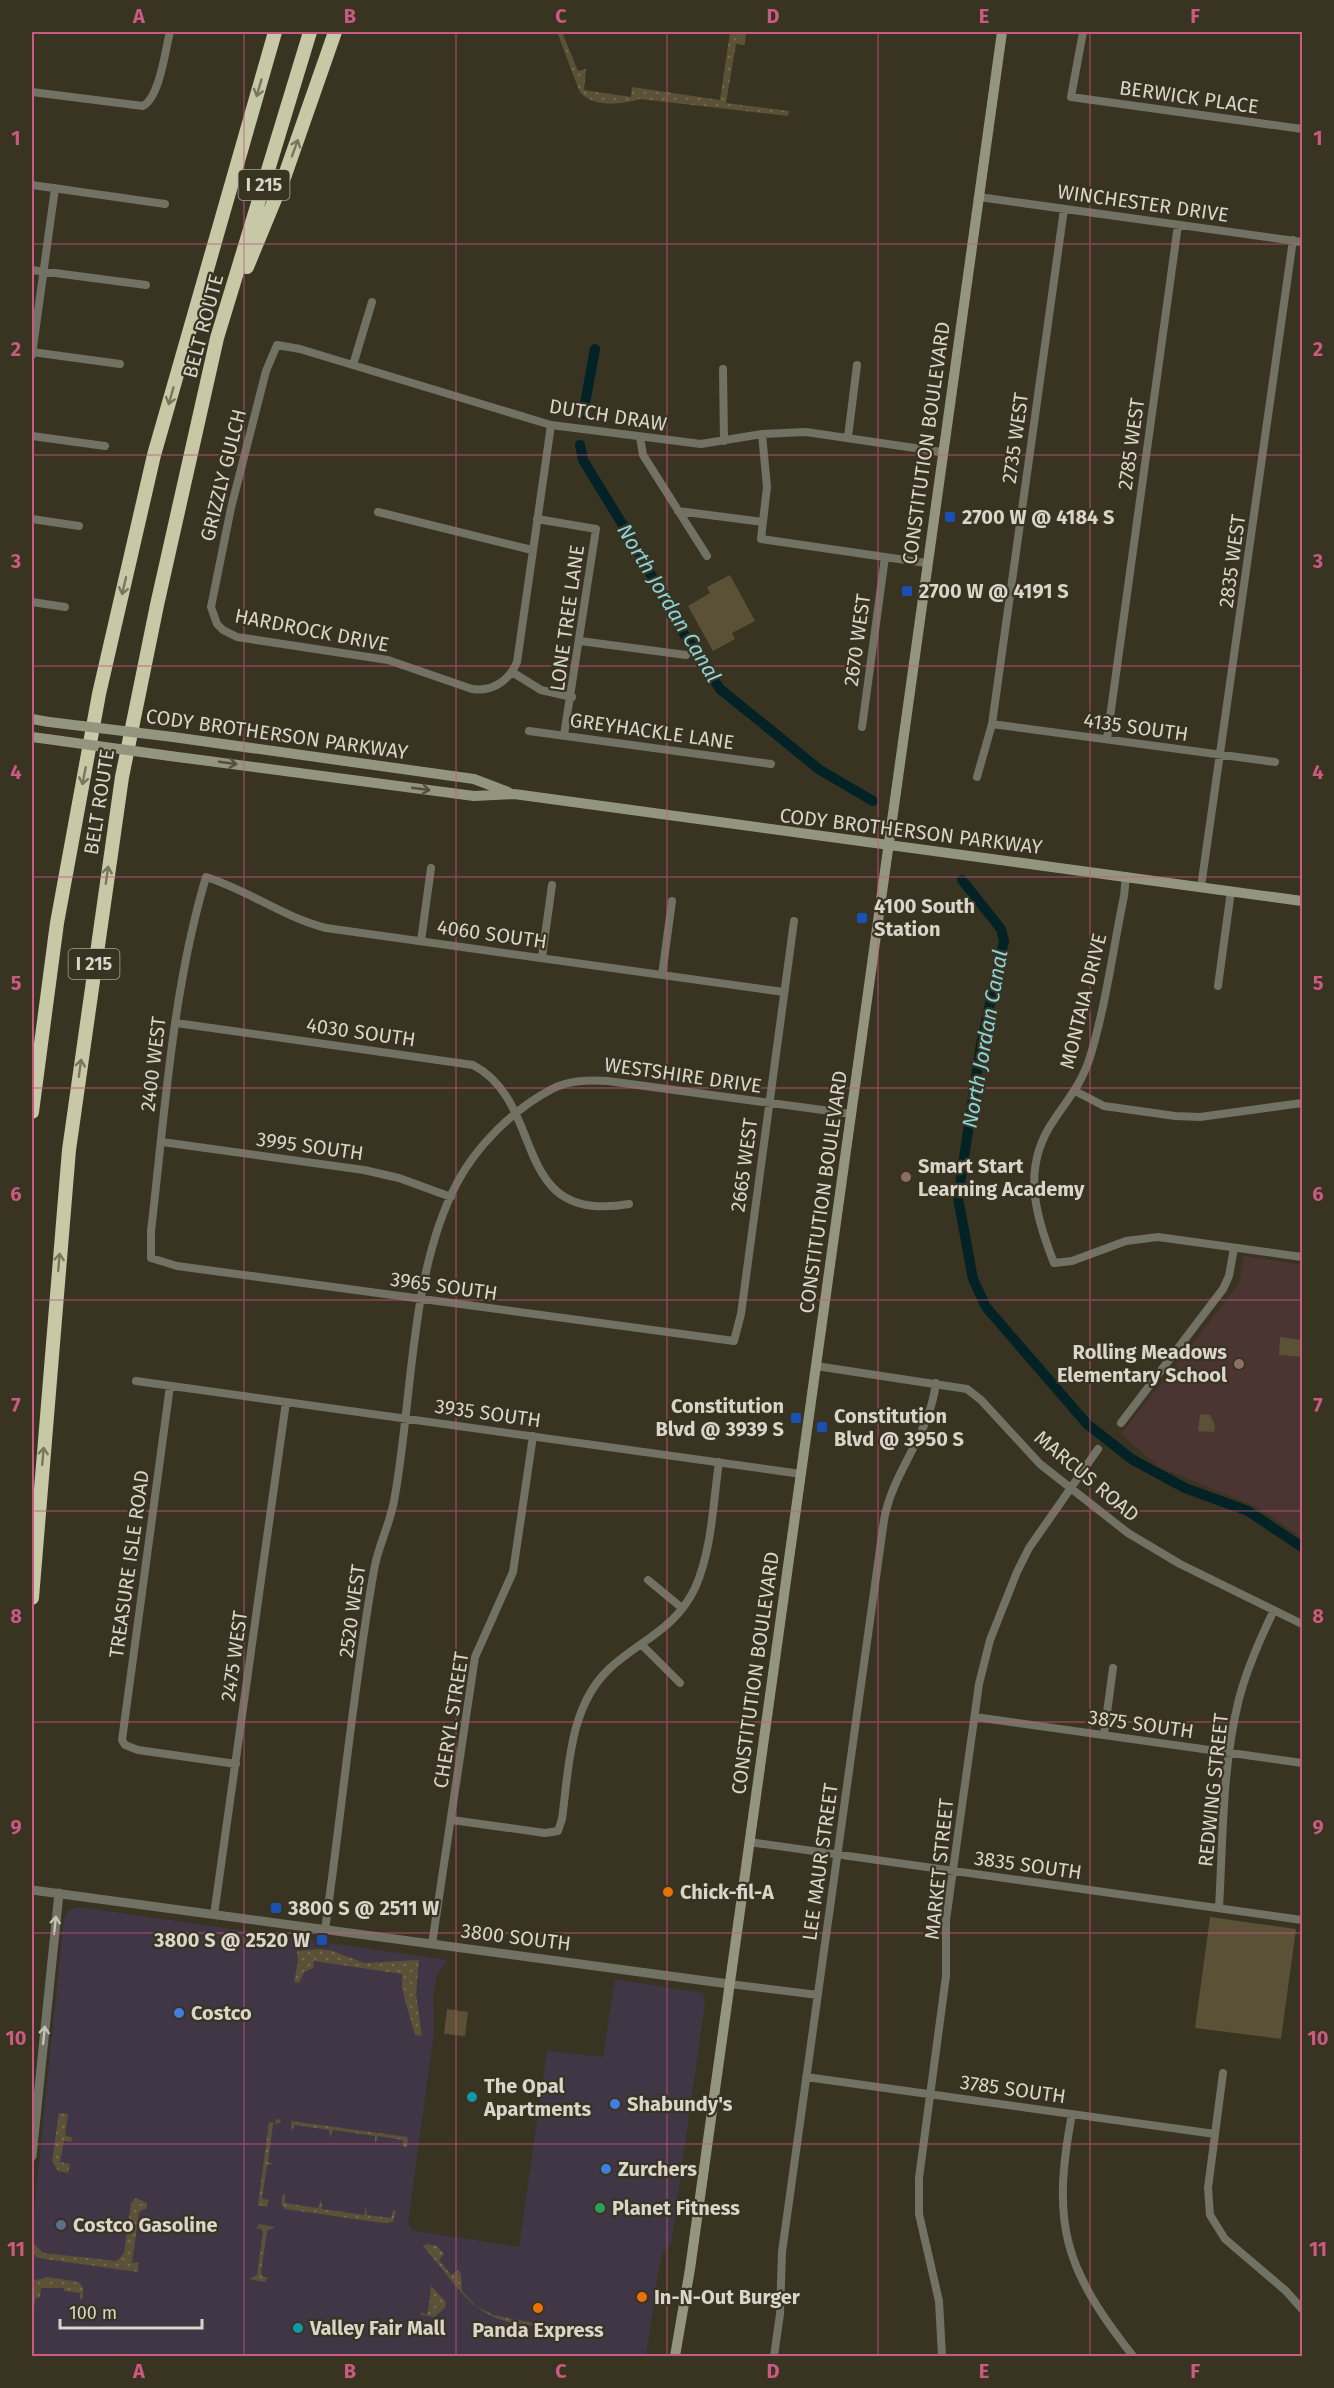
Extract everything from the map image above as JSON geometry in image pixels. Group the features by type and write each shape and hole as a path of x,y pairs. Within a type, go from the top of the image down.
{"highway":[{"name":"BELT ROUTE","path":"32,1112 57,923 105,671 154,455 275,32"},
{"name":"BELT ROUTE","path":"32,1598 69,1150 111,844 142,672 218,338 310,32"},
{"path":"218,338 285,175 335,32"}],"main road":[{"name":"CONSTITUTION BOULEVARD","path":"675,2356 690,2269 890,847 926,563 1002,32"},
{"name":"CODY BROTHERSON PARKWAY","path":"32,719 474,778 514,794"},
{"name":"CODY BROTHERSON PARKWAY","path":"32,737 474,796 514,794 890,847 1126,876 1302,901"}],"street":[{"path":"32,92 136,106 149,103 154,93 170,32"},
{"name":"BERWICK PLACE","path":"1083,32 1071,97 1302,129"},
{"path":"32,185 165,204"},
{"path":"56,188 32,354 120,364"},
{"name":"WINCHESTER DRIVE","path":"979,197 1302,242"},
{"name":"2735 WEST","path":"977,777 992,724 1064,209"},
{"name":"2785 WEST","path":"1107,739 1178,225"},
{"name":"2835 WEST","path":"1201,887 1293,240"},
{"path":"32,270 146,285"},
{"path":"353,365 372,302"},
{"name":"DUTCH DRAW","path":"277,345 300,349 551,425 682,443 724,441 762,434 806,432 942,452"},
{"name":"GRIZZLY GULCH","path":"212,614 212,599 231,508 266,371 277,345"},
{"path":"848,437 857,365"},
{"path":"723,369 724,441"},
{"path":"551,425 517,662 512,672 541,690 572,697"},
{"path":"762,434 768,475 761,539 926,563"},
{"path":"32,436 105,446"},
{"path":"640,437 643,455 707,556"},
{"path":"678,511 763,522"},
{"path":"378,512 532,549"},
{"path":"32,519 79,526"},
{"name":"LONE TREE LANE","path":"537,519 596,529 572,697 564,735"},
{"name":"2670 WEST","path":"862,727 885,557"},
{"path":"32,602 65,607"},
{"name":"HARDROCK DRIVE","path":"212,614 223,630 237,637 388,660 472,689 494,687 512,672"},
{"path":"580,641 686,656"},
{"name":"4135 SOUTH","path":"992,724 1275,762"},
{"name":"GREYHACKLE LANE","path":"529,731 771,764"},
{"path":"421,941 431,868"},
{"name":"MONTAIA DRIVE","path":"1126,876 1093,1046 1075,1091 1046,1132 1034,1169 1035,1207 1054,1263 1072,1261 1116,1244 1147,1238 1178,1238 1234,1248"},
{"name":"4060 SOUTH","path":"206,877 232,885 305,923 326,928 784,992"},
{"name":"2400 WEST","path":"151,1258 151,1231 176,1023 197,907 206,877"},
{"path":"542,957 552,885"},
{"path":"1218,986 1231,891"},
{"path":"662,975 672,900"},
{"name":"2665 WEST","path":"734,1341 741,1314 794,921"},
{"name":"4030 SOUTH","path":"176,1023 473,1065 498,1083 540,1169 556,1193 586,1206 610,1208 629,1204"},
{"name":"WESTSHIRE DRIVE","path":"422,1299 432,1250 451,1197 478,1151 515,1116 552,1089 577,1081 608,1081 852,1114"},
{"path":"1075,1091 1104,1106 1175,1116 1200,1117 1302,1103"},
{"name":"3995 SOUTH","path":"162,1142 380,1173 451,1197"},
{"path":"1121,1423 1223,1289 1229,1276 1234,1248 1302,1257"},
{"name":"3965 SOUTH","path":"151,1258 177,1266 734,1341"},
{"name":"2520 WEST","path":"325,1930 374,1567 394,1502 422,1299"},
{"name":"MARCUS ROAD","path":"816,1366 961,1387 977,1396 1040,1464 1155,1550 1302,1624"},
{"name":"3935 SOUTH","path":"136,1381 801,1474"},
{"name":"LEE MAUR STREET","path":"774,2356 780,2314 782,2252 886,1510 892,1491 929,1418 936,1383"},
{"name":"TREASURE ISLE ROAD","path":"170,1386 122,1733 125,1745 138,1750 236,1764"},
{"name":"2475 WEST","path":"214,1915 286,1402"},
{"name":"CHERYL STREET","path":"432,1944 476,1657 513,1572 533,1436"},
{"name":"MARKET STREET","path":"942,2356 939,2301 919,2214 920,2158 946,1976 946,1920 975,1717 985,1659 1005,1597 1029,1548 1098,1449"},
{"path":"452,1820 545,1833 558,1831 562,1819 576,1725 585,1702 594,1686 609,1670 672,1621 682,1608 702,1568 719,1462"},
{"path":"648,1580 682,1608"},
{"name":"REDWING STREET","path":"1219,1908 1230,1753 1244,1682 1274,1610"},
{"path":"642,1645 680,1683"},
{"path":"1104,1736 1113,1668"},
{"name":"3875 SOUTH","path":"975,1717 1302,1763"},
{"name":"3835 SOUTH","path":"749,1842 1302,1920"},
{"name":"3800 SOUTH","path":"32,1890 818,1995"},
{"path":"32,2156 59,1893"},
{"path":"1223,2073 1207,2201 1216,2228 1234,2248 1286,2291 1302,2309"},
{"name":"3785 SOUTH","path":"806,2077 1215,2134"},
{"path":"1072,2114 1062,2173 1063,2216 1067,2237 1088,2296 1133,2356"}],"shaded area":[{"path":"557,32 562,32 578,71 586,69 584,90 631,97 632,87 720,100 730,32 746,32 745,45 736,44 726,103 789,111 788,116 640,99 609,104 593,101 579,90"},
{"path":"730,575 755,621 732,633 735,639 713,651 688,606 710,593 707,587"},
{"name":"Rolling Meadows Elementary School","path":"1244,1256 1302,1265 1302,1538 1259,1508 1159,1467 1121,1434 1232,1293 1240,1279"},
{"path":"1280,1337 1302,1340 1302,1357 1279,1355"},
{"path":"1200,1414 1210,1415 1215,1425 1214,1432 1198,1431"},
{"name":"Valley Fair Mall","path":"79,1907 448,1960 437,1975 433,1996 434,2032 408,2223 412,2230 519,2247 547,2051 603,2057 615,1979 703,1993 705,2002 671,2244 663,2252 658,2274 646,2356 32,2356 32,2232 64,1918 69,1910"},
{"path":"1210,1917 1296,1929 1281,2039 1195,2028"},
{"path":"319,1949 333,1951 364,1963 419,1960 416,1994 422,2036 415,2035 402,1989 402,1974 314,1961 313,1968 304,1972 299,1983 294,1982 298,1962 297,1951"},
{"path":"447,2009 468,2012 465,2036 444,2034"},
{"path":"59,2113 68,2114 65,2135 73,2138 71,2142 64,2141 60,2162 70,2164 68,2173 58,2171 52,2161"},
{"path":"276,2119 281,2120 280,2123 273,2124 268,2162 274,2164 267,2165 262,2199 269,2200 267,2207 258,2205 269,2122 275,2123"},
{"path":"291,2121 408,2137 407,2147 403,2147 403,2140 378,2136 375,2144 375,2136 333,2130 330,2138 329,2130 295,2125 292,2132"},
{"path":"283,2194 285,2203 318,2208 321,2200 322,2209 364,2215 366,2207 367,2215 391,2218 393,2211 396,2210 393,2222 383,2223 285,2209 281,2204"},
{"path":"136,2198 147,2203 147,2208 139,2212 132,2263 139,2262 138,2272 44,2259 36,2257 32,2251 32,2242 43,2253 117,2261 124,2253 131,2203"},
{"path":"259,2224 275,2227 267,2231 261,2273 263,2277 268,2277 265,2282 249,2279 257,2275 263,2232 261,2228 256,2229"},
{"path":"427,2244 437,2246 444,2254 439,2260 451,2275 458,2270 461,2274 462,2291 474,2304 462,2293 423,2246"},
{"path":"48,2277 79,2282 83,2288 83,2298 80,2300 80,2293 64,2291 64,2288 41,2288 40,2297 35,2299 32,2332 32,2281"},
{"path":"425,2279 446,2302 445,2308 434,2317 421,2315 421,2312 426,2315 428,2312 431,2286"},
{"path":"478,2307 493,2315 549,2326 524,2325 487,2314"}],"waterway":[{"name":"North Jordan Canal","path":"583,414 595,349"},
{"name":"North Jordan Canal","path":"580,445 583,460 629,535 681,629 720,689 820,770 873,801"},
{"name":"North Jordan Canal","path":"962,880 1001,929 1004,941 981,1044 958,1198 973,1279 986,1307 1087,1424 1133,1460 1185,1488 1248,1511 1302,1547"}],"place":[{"name":"2700 W @ 4184 S","path":"950,517"},
{"name":"2700 W @ 4191 S","path":"907,591"},
{"name":"4100 South Station","path":"862,918"},
{"name":"Smart Start Learning Academy","path":"906,1177"},
{"name":"Rolling Meadows Elementary School","path":"1239,1364"},
{"name":"Constitution Blvd @ 3939 S","path":"796,1418"},
{"name":"Constitution Blvd @ 3950 S","path":"822,1427"},
{"name":"Chick-fil-A","path":"668,1892"},
{"name":"3800 S @ 2511 W","path":"276,1908"},
{"name":"3800 S @ 2520 W","path":"322,1940"},
{"name":"Costco","path":"179,2013"},
{"name":"The Opal Apartments","path":"472,2097"},
{"name":"Shabundy's","path":"615,2104"},
{"name":"Zurchers","path":"606,2169"},
{"name":"Planet Fitness","path":"600,2208"},
{"name":"Costco Gasoline","path":"61,2225"},
{"name":"In-N-Out Burger","path":"642,2297"},
{"name":"Panda Express","path":"538,2308"},
{"name":"Valley Fair Mall","path":"298,2328"}]}
